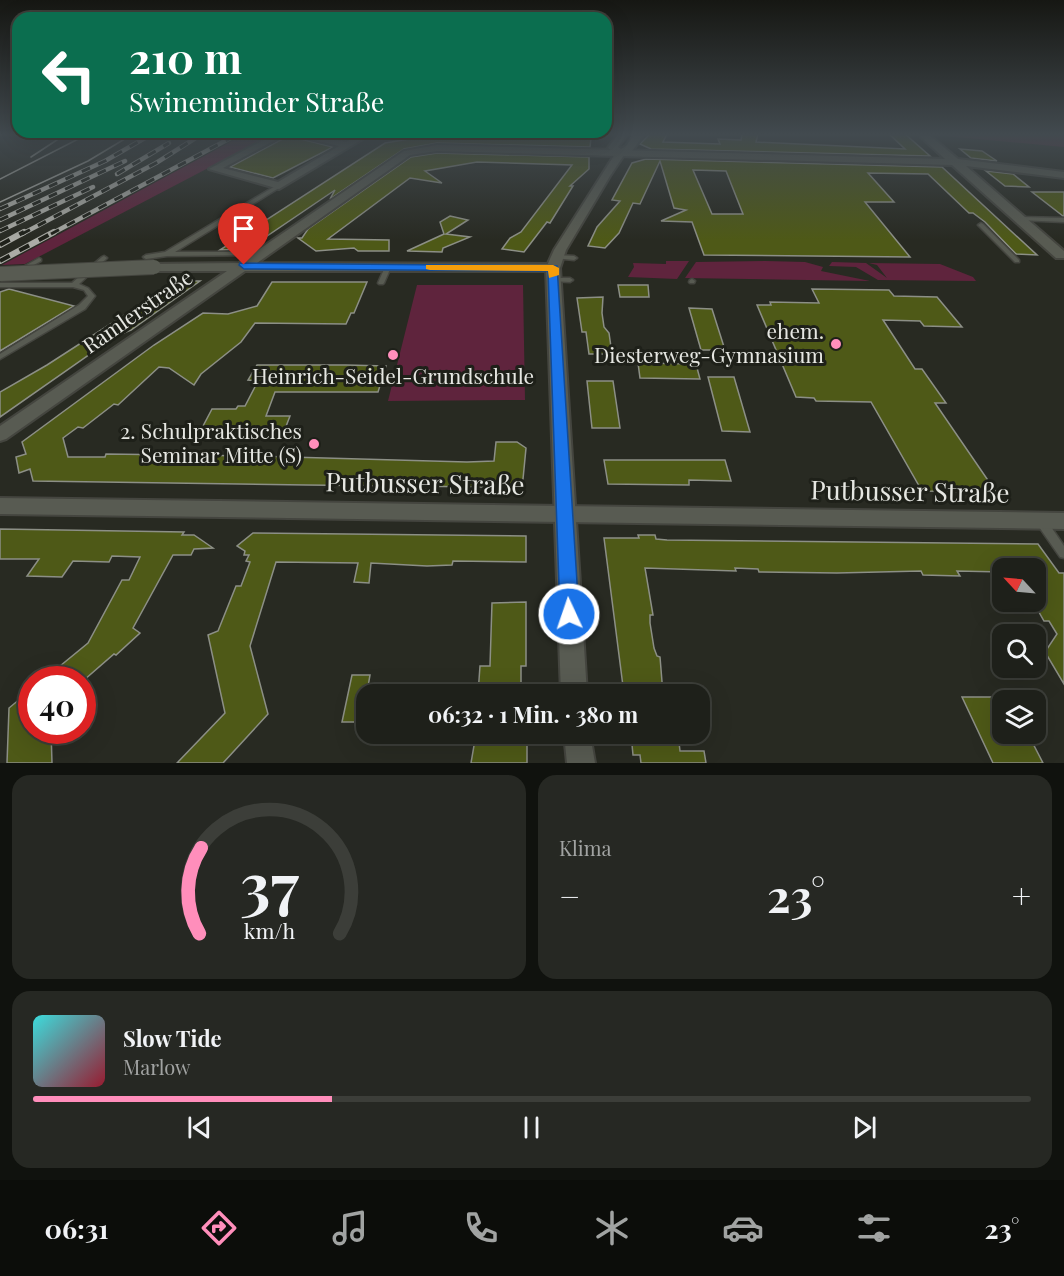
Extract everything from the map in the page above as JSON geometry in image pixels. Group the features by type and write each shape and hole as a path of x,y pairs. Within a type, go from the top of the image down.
{"street":[{"path":"220,170 279,186 307,170"},
{"name":"Ramlerstraße","path":"0,435 383,170"},
{"path":"573,684 563,514 554,268 610,170"},
{"path":"964,170 1061,255"},
{"name":"Ramlerstraße","path":"1019,170 1064,175"},
{"path":"0,274 150,262 554,268"},
{"name":"Putbusser Straße","path":"0,506 1064,521"},
{"path":"578,744 581,763"}],"lane":[{"path":"150,262 279,186"},
{"path":"1020,219 1064,220"},
{"path":"981,225 1017,261"},
{"path":"167,254 260,254"},
{"path":"74,285 104,258"},
{"path":"570,280 554,268 574,258"},
{"path":"0,283 39,260"},
{"path":"381,283 388,267"},
{"path":"0,283 74,285 86,289 92,296 82,307 0,357"},
{"path":"1041,520 1064,554"}],"shaded area":[{"path":"179,170 205,170 25,264 2,265"},
{"path":"666,261 689,261 677,279 628,277 634,267 633,263 666,264"},
{"path":"696,262 805,262 823,267 821,271 870,281 685,278"},
{"path":"832,262 866,263 887,278 877,265 869,263 940,264 973,277 976,281 878,280 856,267 829,266"},
{"path":"417,285 523,285 525,400 388,401"}],"building":[{"path":"240,170 289,170 273,178"},
{"path":"344,170 374,170 330,199 335,190 248,249 220,250"},
{"path":"393,170 433,170 425,171 442,183 410,178 328,239 389,240 389,251 358,251 354,248 316,251 298,238 302,238 308,229"},
{"path":"568,170 588,170 570,186 573,186 550,223 547,222 524,252 502,249 510,238 521,232"},
{"path":"628,170 656,170 640,204 633,203 619,233 605,248 588,246 597,227 620,201 612,200"},
{"path":"663,170 945,170 1037,255 1016,254 985,222 973,213 969,213 928,174 868,173 894,202 865,202 910,257 704,255 692,222 661,221 686,210 674,208","holes":["693,170 726,171 743,214 712,214"]},
{"path":"986,171 1013,174 1029,187 1005,186"},
{"path":"1032,192 1064,192 1064,216 1063,216"},
{"path":"450,216 468,220 446,234 470,237 443,248 442,252 407,251 444,234 440,222"},
{"path":"177,281 200,281 0,417 0,392 47,365"},
{"path":"272,282 367,282 354,313 351,313 346,324 255,323 241,342 201,374 194,385 169,368 159,367 118,405 114,404 83,428 78,427 63,438 68,457 105,457 106,454 467,462 494,461 496,442 517,442 526,448 523,479 514,485 488,487 306,485 33,481 30,469 19,473 16,457 26,454 22,442 154,345 203,313 228,314 257,306"},
{"path":"618,285 648,285 649,297 620,297"},
{"path":"9,289 74,306 0,351 0,292"},
{"path":"812,289 889,290 894,296 937,297 962,327 924,326 920,321 883,320 915,369 922,369 946,403 935,403 996,492 922,491 871,402 816,401 814,398 796,397 757,305 771,305 770,302 819,303"},
{"path":"603,297 604,327 609,333 612,354 589,354 586,332 582,332 577,298"},
{"path":"689,308 712,309 725,350 701,350"},
{"path":"638,363 696,364 700,379 640,378"},
{"path":"257,365 386,366 378,392 275,392 266,416 290,416 285,429 202,428 212,409 236,409 238,406 245,406 258,381 248,380"},
{"path":"708,377 734,377 750,432 722,431"},
{"path":"587,381 613,381 620,428 592,428"},
{"path":"604,460 725,460 731,481 689,480 689,485 608,484"},
{"path":"0,529 184,532 182,535 194,535 213,548 194,549 191,555 173,555 133,628 140,633 96,670 96,666 60,666 88,643 122,580 129,580 140,557 112,556 109,562 73,561 62,577 27,576 39,559 0,559"},
{"path":"253,533 526,536 526,562 453,561 452,565 427,566 371,563 369,583 354,582 358,563 276,562 250,646 268,714 223,763 177,763 225,713 208,635 218,631 236,586 241,586 250,562 246,561 249,555 244,555 245,551 237,546"},
{"path":"638,535 655,535 656,539 667,540 1038,544 1059,573 1064,573 1064,684 1046,654 1057,634 1049,621 1044,621 1039,612 1046,612 1046,558 992,558 992,572 957,571 960,576 923,575 921,571 837,573 759,572 758,569 735,568 736,571 645,568 653,615 650,615 650,623 654,648 657,656 660,657 662,684 623,684 604,538 639,538"},
{"path":"526,602 526,666 521,666 521,684 479,684 480,666 490,666 492,603"},
{"path":"352,675 370,675 368,684 356,684 356,722 342,722"},
{"path":"962,697 992,697 992,744 1033,744 1043,763 993,763"},
{"path":"18,701 18,744 51,744 52,763 7,763 9,708"},
{"path":"474,744 527,744 527,763 471,763"},
{"path":"632,744 679,744 680,751 704,751 706,763 641,763 640,755 633,755"}],"tram line":[{"path":"0,179 18,170"},
{"path":"0,202 70,170"}],"railway":[{"path":"0,209 86,170"},
{"path":"0,220 107,170"},
{"path":"117,174 124,170"},
{"path":"22,234 144,170"},
{"path":"51,234 171,170"},
{"path":"0,231 93,187"},
{"path":"0,245 24,232"},
{"path":"0,261 54,232"}],"slow traffic":[{"path":"430,267 553,268 553,275"}],"place":[{"name":"ehem. Diesterweg-Gymnasium","path":"836,344"},
{"name":"Heinrich-Seidel-Grundschule","path":"393,355"},
{"name":"2. Schulpraktisches Seminar Mitte (S)","path":"314,444"}],"route":[{"path":"244,265 553,268 569,614"}]}
